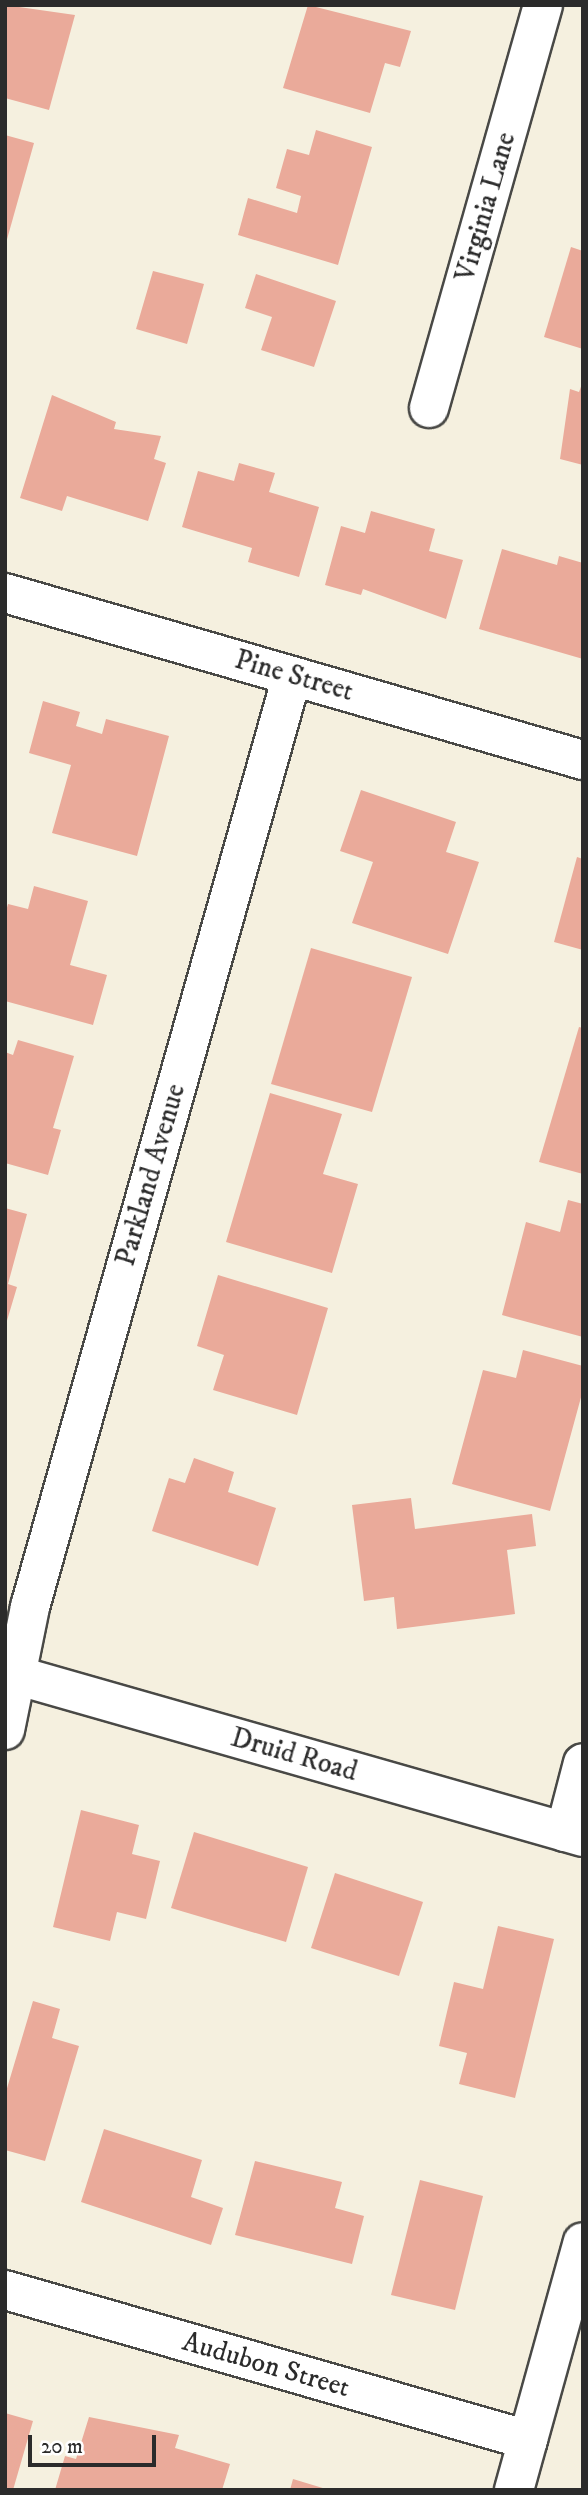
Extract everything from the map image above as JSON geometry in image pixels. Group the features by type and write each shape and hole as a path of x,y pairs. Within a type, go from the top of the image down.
{"street":[{"name":"Virginia Lane","path":"429,408 542,5"},
{"name":"Pine Street","path":"5,593 583,760"},
{"name":"Parkland Avenue","path":"10,1674 292,676"},
{"path":"5,1730 10,1674"},
{"name":"Druid Road","path":"10,1674 574,1835"},
{"path":"574,1835 583,1763"},
{"path":"514,2490 583,2242"},
{"name":"Audubon Street","path":"5,2290 528,2440"}],"building":[{"path":"5,5 75,15 49,110 5,98"},
{"path":"308,5 411,31 400,67 385,63 370,113 283,88"},
{"path":"316,130 372,147 338,265 238,235 248,198 297,213 301,196 276,188 287,149 309,155"},
{"path":"5,135 34,143 6,243 5,243"},
{"path":"571,247 583,251 583,349 544,337"},
{"path":"153,271 204,284 187,344 136,329"},
{"path":"256,274 336,301 314,367 261,350 272,317 245,308"},
{"path":"583,381 583,465 560,459 570,389 579,392"},
{"path":"52,395 116,422 114,429 161,436 154,459 166,463 148,521 67,496 62,511 20,498"},
{"path":"239,463 275,473 269,492 319,507 299,577 248,562 252,548 182,527 198,471 234,481"},
{"path":"371,511 435,529 429,551 463,560 446,619 363,589 361,595 325,585 341,526 365,533"},
{"path":"502,549 557,565 559,556 583,563 583,659 479,629"},
{"path":"43,701 80,712 76,726 102,734 106,719 169,736 137,856 52,833 71,765 29,753"},
{"path":"361,790 456,822 446,852 479,862 448,954 352,923 373,862 340,851"},
{"path":"577,857 583,859 583,950 554,942"},
{"path":"34,886 88,901 70,965 107,975 93,1025 5,1001 5,915 8,904 28,909"},
{"path":"311,948 412,977 372,1112 271,1084"},
{"path":"579,1027 583,1028 583,1174 539,1162"},
{"path":"18,1040 74,1056 53,1128 61,1130 48,1175 5,1163 5,1052 13,1055"},
{"path":"270,1093 342,1114 323,1174 358,1184 332,1273 226,1242"},
{"path":"568,1200 583,1204 583,1337 502,1315 526,1222 560,1232"},
{"path":"5,1208 27,1214 8,1284 17,1287 6,1324"},
{"path":"218,1275 328,1308 297,1415 213,1390 224,1355 197,1346"},
{"path":"523,1350 583,1366 583,1390 550,1511 452,1484 483,1370 516,1378"},
{"path":"194,1458 234,1472 228,1492 276,1508 258,1566 152,1531 169,1478 185,1483"},
{"path":"411,1498 415,1529 532,1514 536,1546 507,1550 515,1614 397,1629 394,1597 364,1601 352,1505"},
{"path":"81,1810 139,1825 132,1854 160,1861 146,1919 117,1912 110,1941 53,1927"},
{"path":"194,1832 308,1867 286,1942 171,1908"},
{"path":"335,1873 423,1902 399,1976 311,1948"},
{"path":"498,1926 554,1939 515,2098 459,2084 467,2053 439,2046 454,1982 483,1989"},
{"path":"33,2001 60,2009 52,2038 79,2046 45,2161 5,2150 5,2095"},
{"path":"104,2129 202,2160 191,2197 223,2208 211,2245 81,2202"},
{"path":"255,2161 342,2182 335,2208 364,2216 352,2264 235,2235"},
{"path":"420,2180 483,2196 455,2310 391,2295"},
{"path":"5,2413 33,2421 13,2490 5,2490"},
{"path":"89,2417 179,2435 175,2448 230,2464 222,2490 55,2490 65,2456 76,2459"},
{"path":"293,2479 326,2489 326,2490 290,2490"}]}
